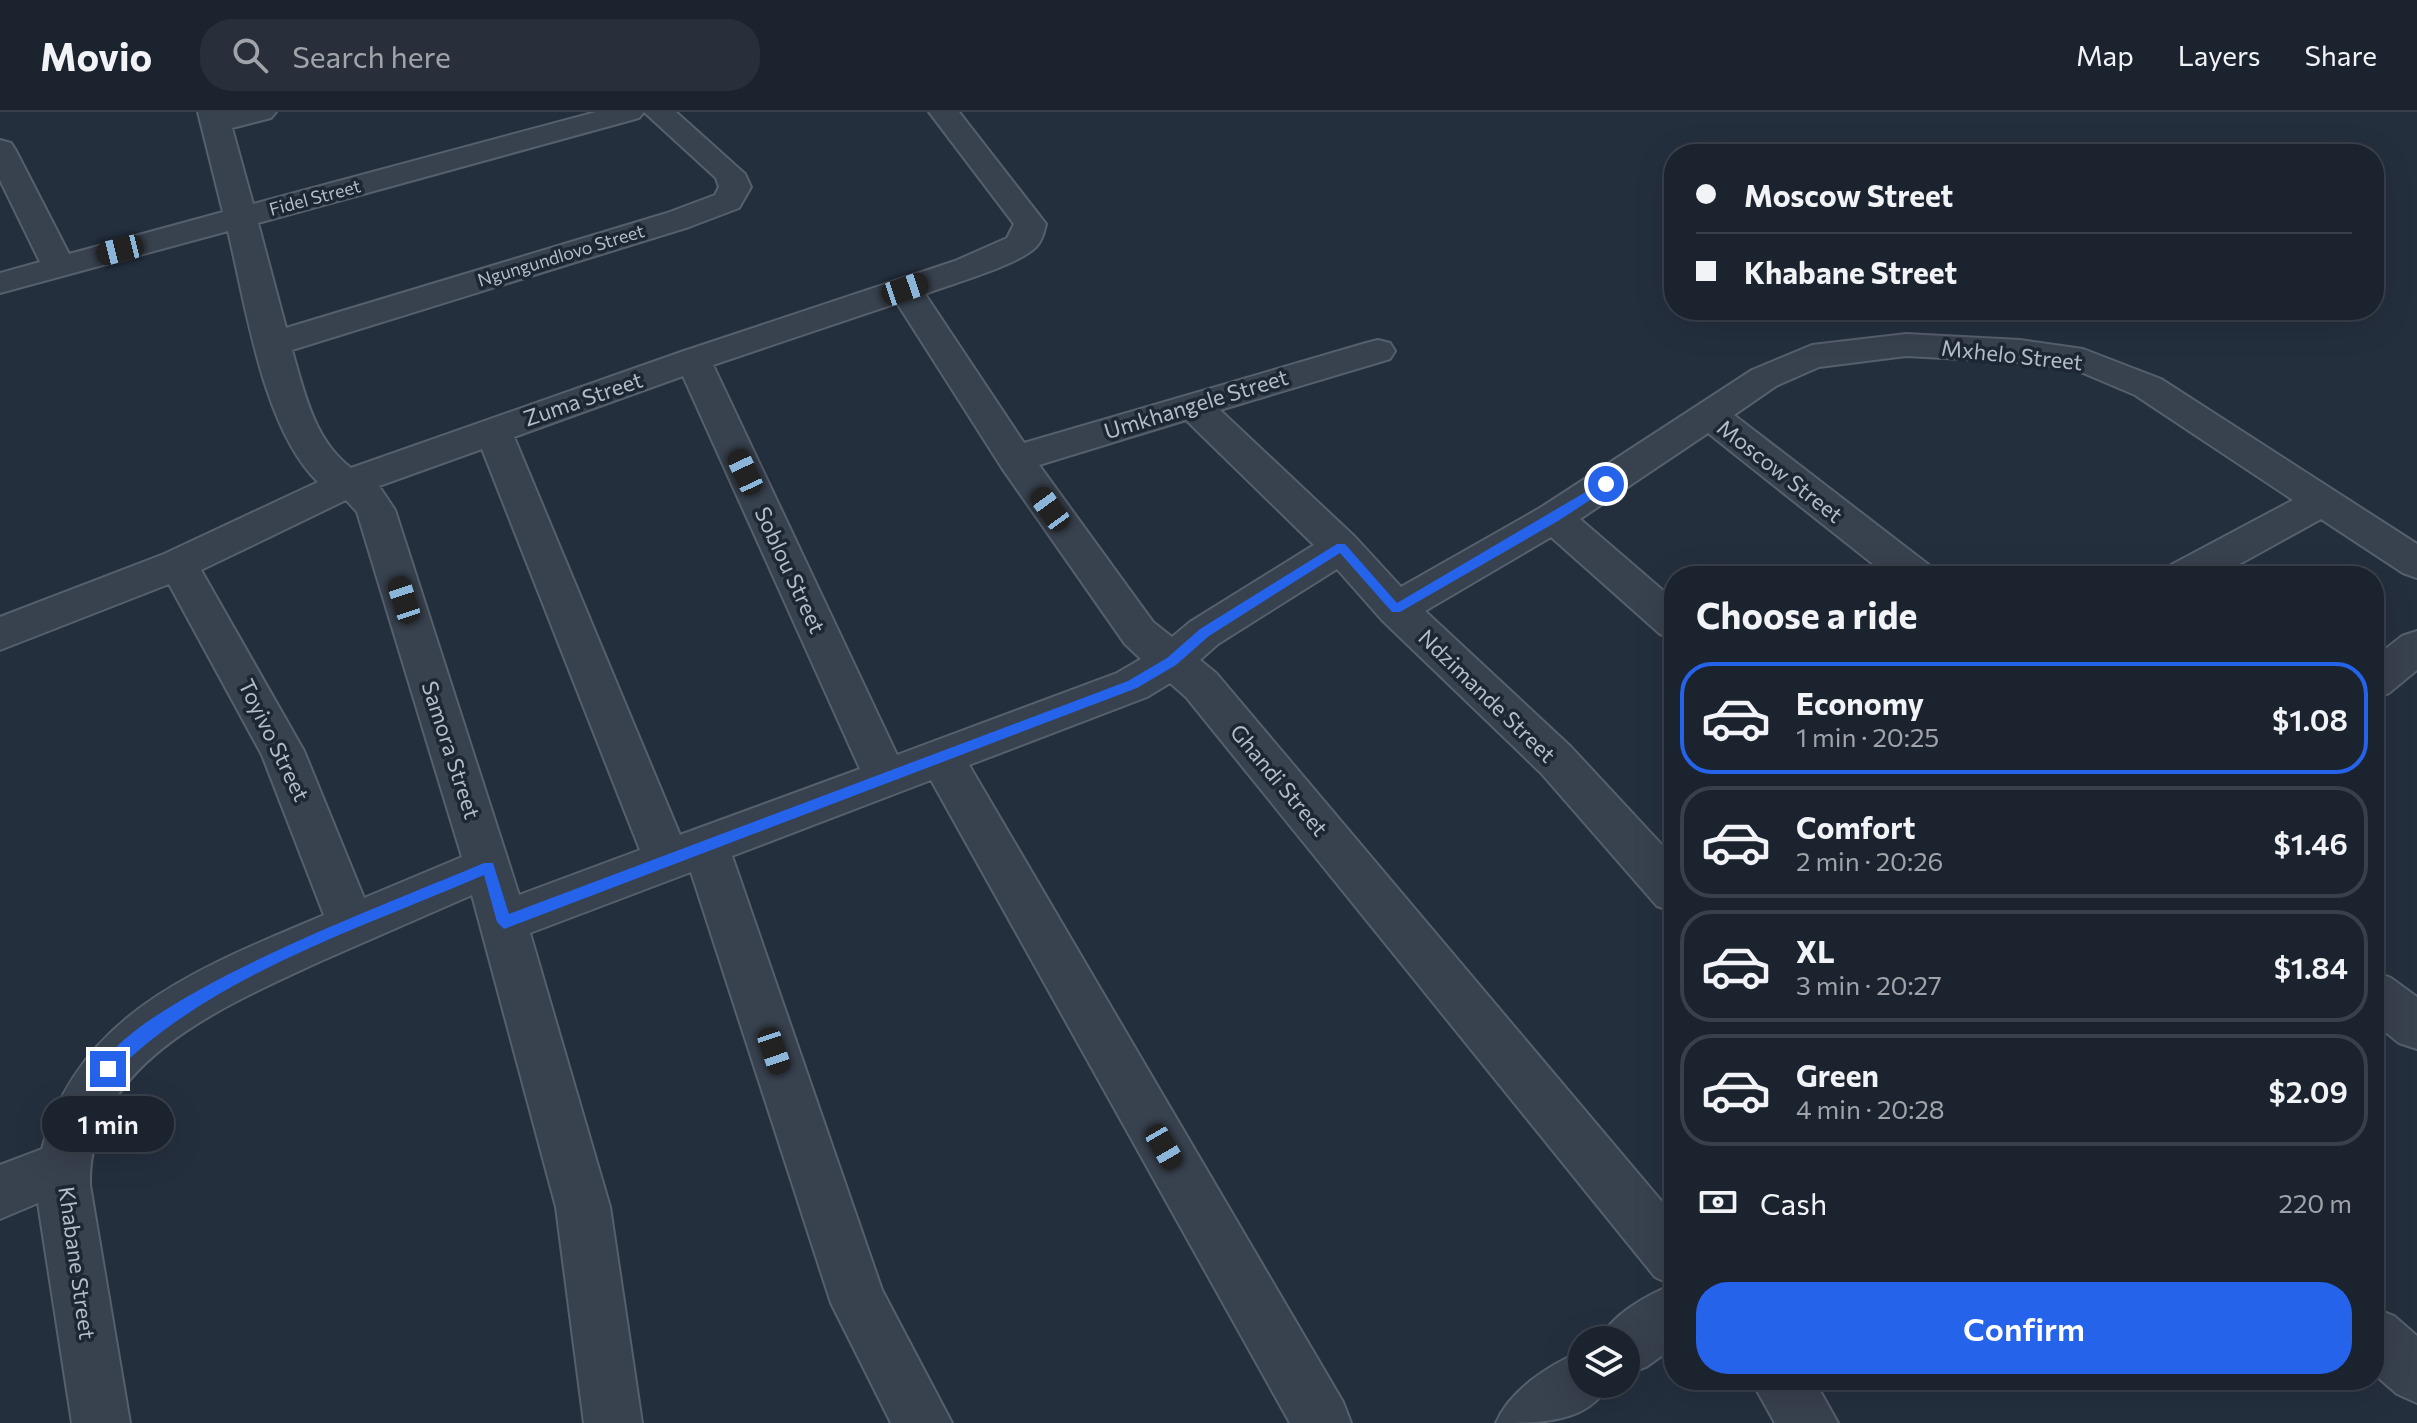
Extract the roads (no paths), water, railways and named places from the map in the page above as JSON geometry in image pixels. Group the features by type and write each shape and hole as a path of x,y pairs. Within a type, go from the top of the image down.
{"street":[{"path":"215,118 261,112"},
{"name":"Fidel Street","path":"0,283 629,112"},
{"name":"Ngungundlovo Street","path":"272,344 678,220 728,201 735,187 730,174 658,112"},
{"name":"Zuma Street","path":"0,634 178,564 349,483 693,360 905,289 1018,245 1029,232 1030,224 944,112"},
{"name":"Samora Street","path":"215,118 285,389 309,444 331,472 363,491 376,510 488,867 583,1207 613,1423"},
{"path":"0,149 59,266"},
{"name":"Ghandi Street","path":"905,289 1015,459 1139,633 1201,685 1664,1246"},
{"name":"Mxhelo Street","path":"1709,415 1791,363 1838,350 1906,345 2055,355 2083,360 2148,387 2319,503 2417,563"},
{"name":"Umkhangele Street","path":"1015,459 1378,351"},
{"name":"Soblou Street","path":"693,360 887,780"},
{"name":"Ndzimande Street","path":"1192,405 1341,547 1396,609 1556,760 1664,880"},
{"name":"Moscow Street","path":"1396,609 1554,518 1709,415 1902,566"},
{"path":"493,431 686,852 859,1303 923,1423"},
{"path":"2203,566 2319,503"},
{"path":"1554,518 1664,614"},
{"path":"504,922 1132,685 1171,661 1204,633 1341,547"},
{"name":"Toyivo Street","path":"178,564 282,751 351,925"},
{"path":"2384,673 2417,647"},
{"path":"942,759 1322,1423"},
{"name":"Khabane Street","path":"101,1423 68,1223 63,1167 70,1132 94,1083 148,1031 179,1008 234,977 488,867"},
{"path":"2384,1001 2417,1026"},
{"path":"0,1192 63,1167"},
{"path":"1640,1337 1664,1319"},
{"path":"2384,1345 2417,1374"},
{"path":"1787,1390 1809,1423"},
{"path":"1525,1423 1568,1391"}]}
